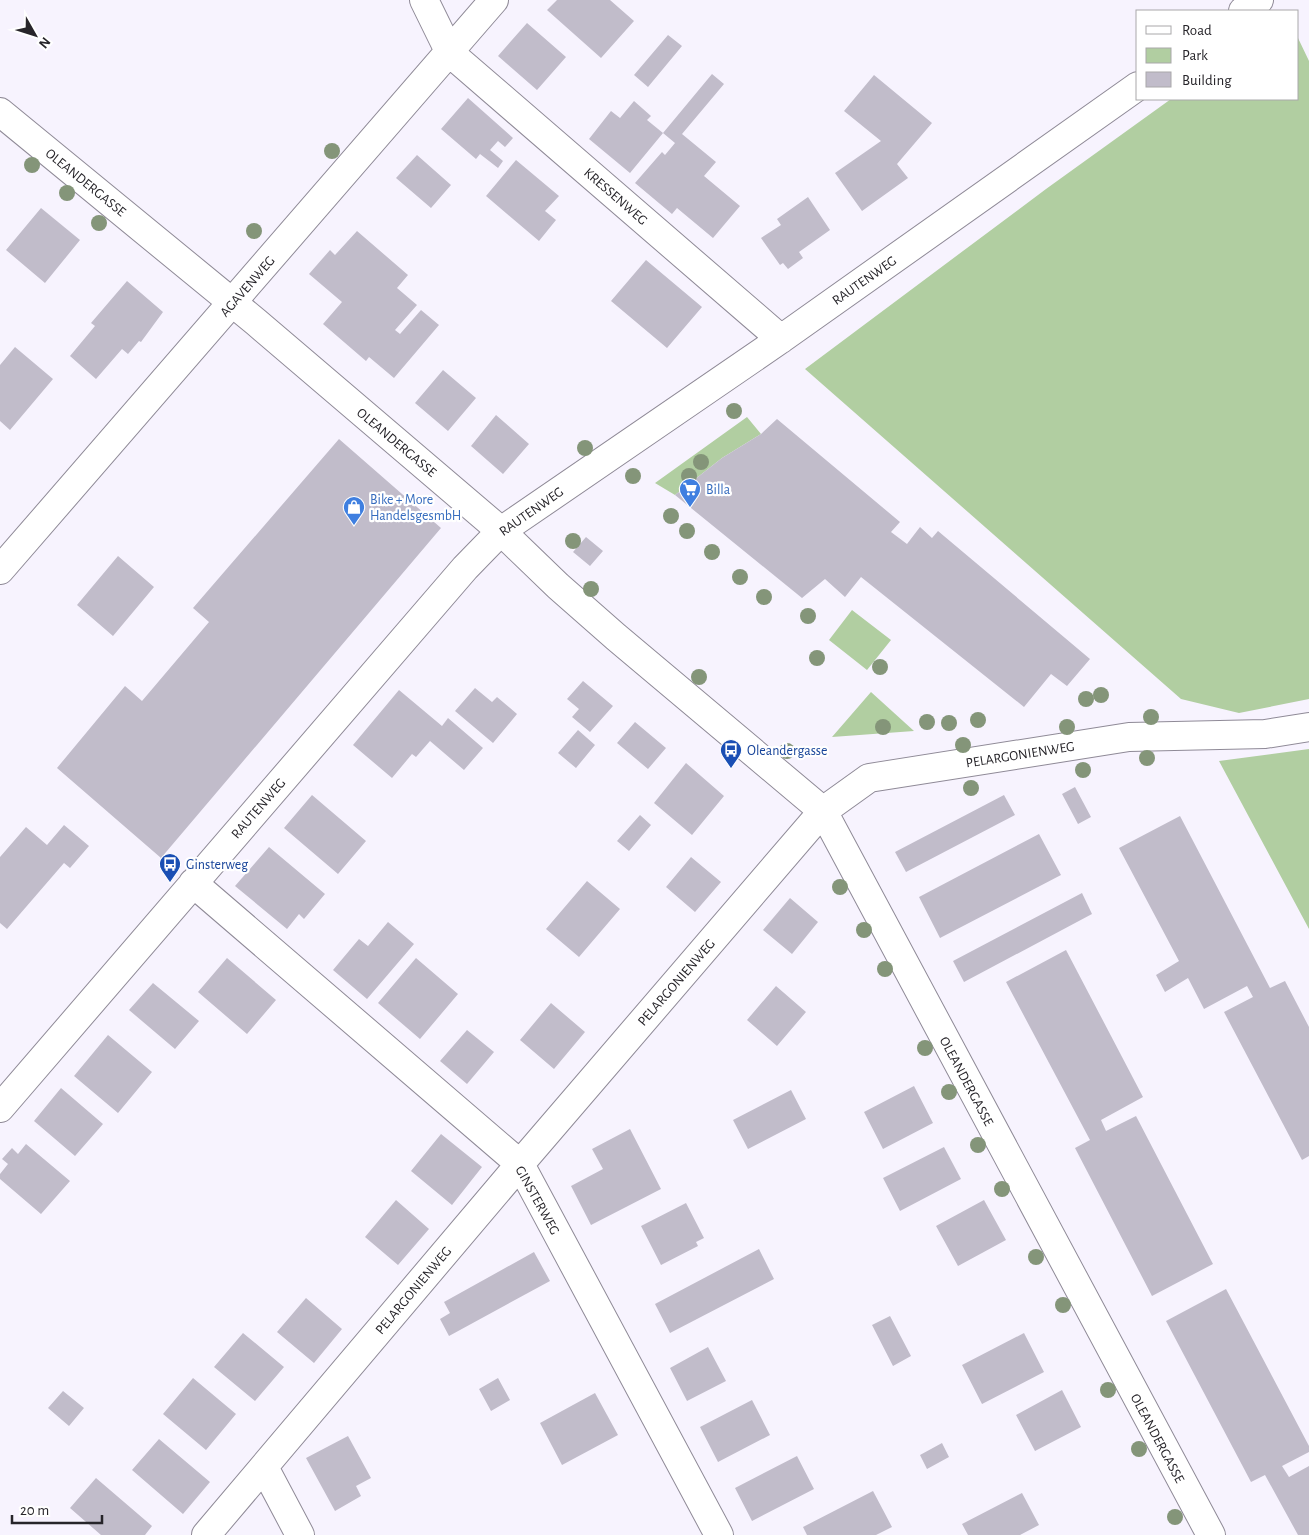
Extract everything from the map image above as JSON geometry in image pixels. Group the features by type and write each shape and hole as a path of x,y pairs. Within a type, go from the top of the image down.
{"street":[{"path":"424,0 450,53"},
{"name":"AGAVENWEG","path":"0,570 494,0"},
{"path":"1244,10 1259,0"},
{"name":"KRESSENWEG","path":"450,53 781,339"},
{"name":"RAUTENWEG","path":"0,1108 465,568 501,531 781,339 1136,87"},
{"name":"OLEANDERGASSE","path":"0,112 232,303 501,531 594,618 823,811 1210,1535"},
{"name":"PELARGONIENWEG","path":"206,1535 520,1164 823,811 869,778 1129,737 1265,734 1309,727"},
{"name":"GINSTERWEG","path":"193,883 520,1164 719,1535"},
{"path":"264,1466 300,1535"}],"green space":[{"path":"1299,40 1309,61 1309,699 1239,713 1181,699 805,369 1046,189 1170,100 1299,100"},
{"path":"747,417 761,434 722,458 675,495 655,483"},
{"path":"852,610 891,640 867,670 829,640"},
{"path":"871,692 914,731 832,737"},
{"path":"1309,749 1309,929 1219,761"}],"building":[{"path":"557,0 610,0 634,21 601,58 547,10"},
{"path":"527,23 566,57 537,90 498,56"},
{"path":"668,35 682,46 648,87 634,75"},
{"path":"712,74 724,84 682,134 716,162 704,176 740,206 713,238 677,208 672,214 635,183 662,152 665,155 675,143 663,133"},
{"path":"874,75 932,123 897,164 908,178 862,211 835,173 881,141 844,111"},
{"path":"468,98 513,138 505,147 498,141 490,150 503,161 498,168 480,154 476,159 441,129"},
{"path":"634,101 651,116 647,120 663,133 630,173 589,139 611,111 620,118"},
{"path":"417,155 451,185 431,208 396,178"},
{"path":"516,160 559,196 545,211 556,220 539,241 486,196"},
{"path":"808,197 830,230 799,252 803,258 788,269 783,263 780,265 761,238 781,225 777,219"},
{"path":"41,208 80,240 45,283 6,250"},
{"path":"357,231 408,275 397,288 417,305 395,330 400,334 421,310 439,325 394,378 369,357 366,361 323,324 342,302 309,274 330,250 335,255"},
{"path":"646,260 702,307 667,348 611,301"},
{"path":"127,281 163,312 141,342 139,341 128,354 122,349 96,379 70,356 95,326 91,323"},
{"path":"15,347 53,379 10,430 0,421 0,365"},
{"path":"443,370 476,398 448,431 415,403"},
{"path":"496,415 529,444 503,474 471,446"},
{"path":"777,419 900,522 891,532 907,544 920,527 932,538 938,531 1090,659 1067,686 1051,674 1024,707 861,577 845,597 825,579 802,598 675,495 722,458 761,434"},
{"path":"339,439 441,528 161,858 57,768 125,686 142,701 209,622 193,608"},
{"path":"586,537 603,551 590,566 573,552"},
{"path":"118,556 154,587 113,636 77,605"},
{"path":"583,681 613,706 590,732 572,717 579,709 567,699"},
{"path":"475,688 492,702 497,697 517,714 493,743 455,711"},
{"path":"399,690 442,726 448,718 483,748 464,770 430,741 416,757 412,754 392,778 353,745"},
{"path":"635,722 666,748 648,769 617,743"},
{"path":"578,730 595,745 576,768 558,753"},
{"path":"686,763 724,796 692,835 654,803"},
{"path":"1075,787 1091,817 1078,824 1062,794"},
{"path":"312,795 366,841 338,874 284,828"},
{"path":"1004,795 1015,815 906,872 895,852"},
{"path":"640,815 651,825 629,851 617,841"},
{"path":"1180,816 1270,988 1285,981 1309,1027 1309,1156 1302,1160 1224,1012 1253,997 1247,986 1204,1009 1188,978 1165,992 1156,975 1179,961 1119,848"},
{"path":"64,825 89,846 70,868 64,863 7,929 0,923 0,857 26,827 47,845"},
{"path":"1039,834 1061,875 940,938 919,897"},
{"path":"269,847 325,894 304,919 299,914 287,929 235,886"},
{"path":"691,857 721,882 695,912 666,887"},
{"path":"587,881 620,909 579,957 546,929"},
{"path":"1082,893 1092,914 964,982 953,961"},
{"path":"790,898 818,922 792,954 763,930"},
{"path":"388,922 414,944 367,999 333,970 359,939 368,946"},
{"path":"1066,950 1143,1097 1101,1120 1106,1131 1136,1116 1213,1264 1152,1296 1075,1148 1090,1140 1006,982"},
{"path":"227,958 276,1000 247,1034 198,992"},
{"path":"416,958 458,994 420,1039 378,1003"},
{"path":"153,983 199,1021 175,1049 129,1010"},
{"path":"776,986 806,1012 777,1046 747,1020"},
{"path":"551,1003 585,1032 554,1069 520,1040"},
{"path":"467,1030 494,1052 467,1084 440,1061"},
{"path":"108,1035 152,1072 118,1113 74,1076"},
{"path":"914,1086 933,1123 883,1149 864,1112"},
{"path":"61,1088 103,1124 75,1156 34,1121"},
{"path":"791,1090 806,1119 748,1149 733,1120"},
{"path":"630,1129 661,1189 591,1225 571,1186 603,1169 592,1149"},
{"path":"441,1134 482,1167 452,1205 411,1171"},
{"path":"26,1144 70,1181 41,1214 0,1179 0,1174 8,1164 2,1159 12,1148 18,1154"},
{"path":"944,1147 961,1179 900,1211 883,1178"},
{"path":"396,1200 429,1229 398,1265 365,1237"},
{"path":"984,1200 1006,1240 958,1266 936,1226"},
{"path":"686,1203 704,1238 696,1242 698,1246 661,1265 641,1226"},
{"path":"759,1249 774,1279 670,1333 655,1304"},
{"path":"534,1252 550,1281 449,1336 440,1319 450,1313 444,1302"},
{"path":"1226,1289 1309,1446 1309,1452 1282,1466 1289,1477 1309,1466 1309,1535 1298,1535 1265,1475 1251,1482 1166,1321"},
{"path":"306,1298 342,1329 314,1363 277,1332"},
{"path":"890,1316 911,1356 893,1366 872,1325"},
{"path":"243,1333 284,1367 255,1401 214,1367"},
{"path":"1024,1333 1044,1372 982,1404 962,1365"},
{"path":"708,1347 726,1381 687,1401 670,1368"},
{"path":"193,1378 236,1414 206,1450 163,1414"},
{"path":"498,1378 510,1400 491,1411 479,1389"},
{"path":"1062,1390 1081,1427 1035,1451 1016,1415"},
{"path":"63,1391 84,1408 69,1426 48,1408"},
{"path":"595,1393 618,1435 562,1465 540,1423"},
{"path":"752,1400 770,1435 718,1462 700,1427"},
{"path":"348,1436 371,1478 356,1486 361,1496 335,1511 306,1458"},
{"path":"159,1439 210,1482 183,1514 132,1470"},
{"path":"942,1443 949,1457 927,1469 920,1455"},
{"path":"797,1456 814,1489 752,1521 735,1488"},
{"path":"96,1478 152,1526 145,1535 101,1535 70,1508"},
{"path":"873,1491 892,1527 876,1535 807,1535 803,1527"},
{"path":"1022,1493 1039,1525 1020,1535 968,1535 962,1524"}],"place":[{"name":"Billa","path":"690,508"},
{"name":"Bike + More HandelsgesmbH","path":"354,526"},
{"name":"Oleandergasse","path":"731,769"},
{"name":"Ginsterweg","path":"170,883"}]}
